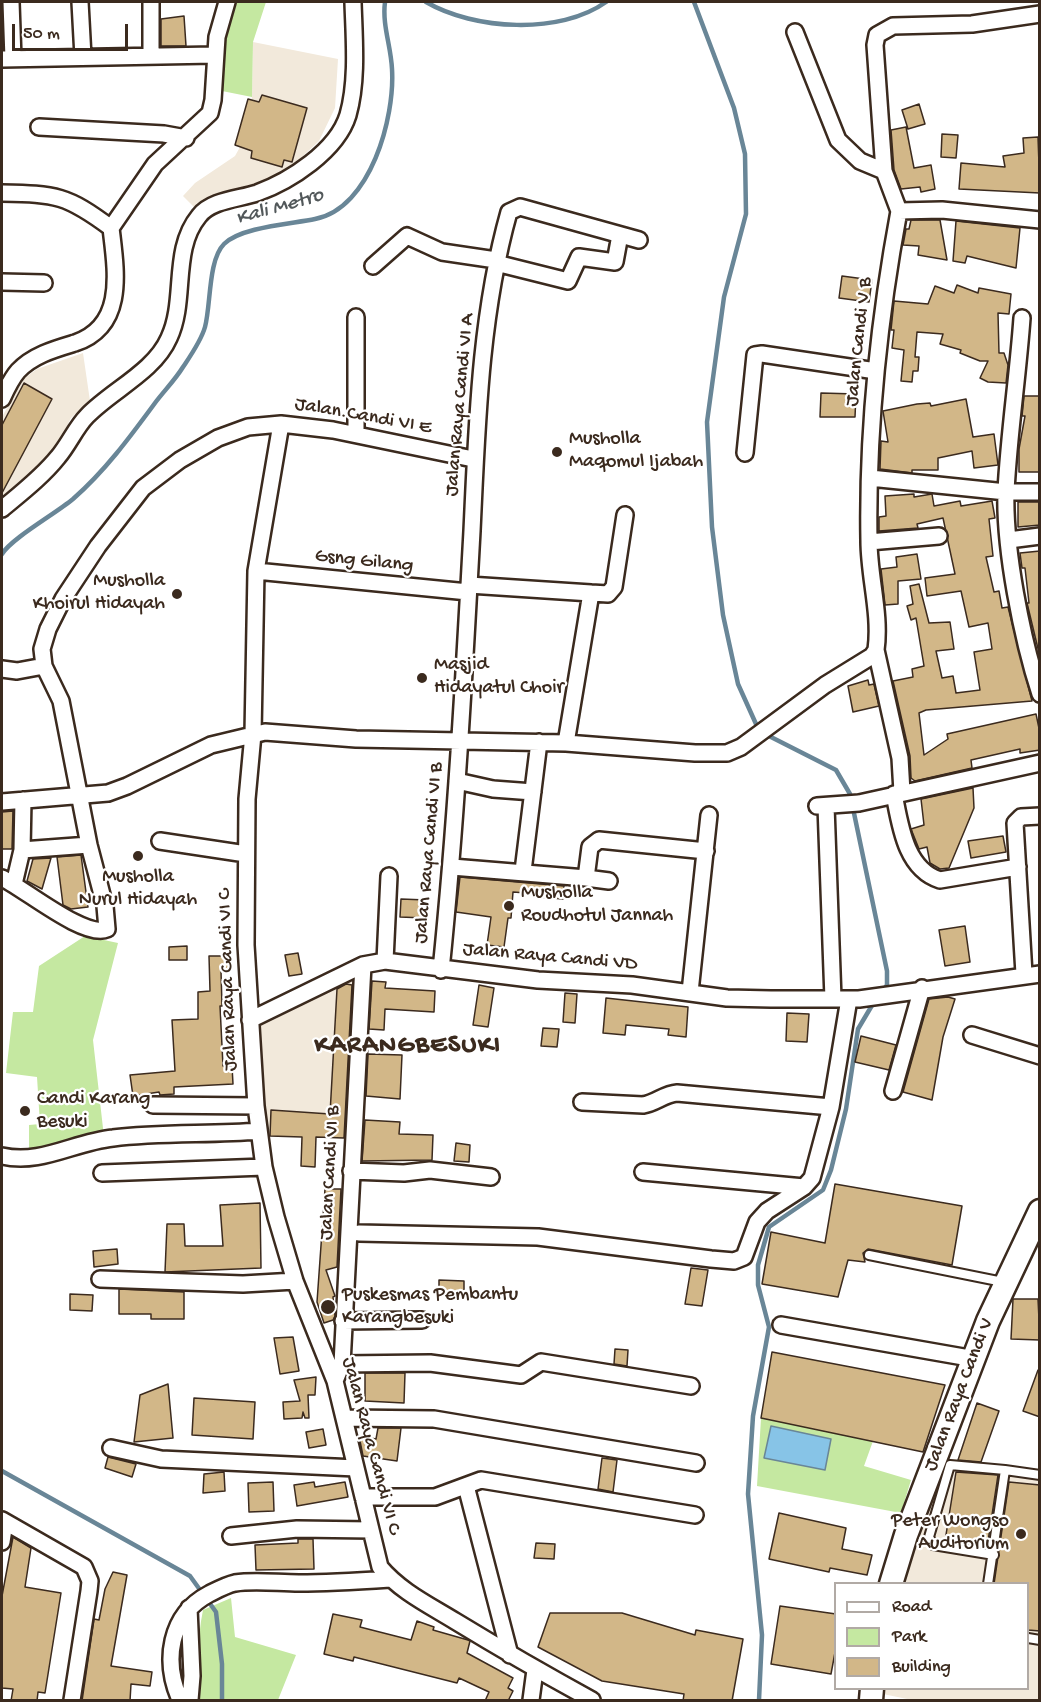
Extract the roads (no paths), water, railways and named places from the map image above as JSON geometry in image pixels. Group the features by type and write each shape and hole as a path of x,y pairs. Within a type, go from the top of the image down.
{"street":[{"path":"11,2 7,59 214,55"},
{"path":"80,2 83,57"},
{"path":"151,2 151,56"},
{"path":"2,399 18,371 55,348 88,338 98,332 106,322 114,290 111,228 155,164 186,138 210,113 213,100 214,55 227,2"},
{"path":"2,509 38,479 58,458 87,416 160,353 169,339 177,315 189,231 200,214 220,203 271,188 317,157 337,136 348,116 352,83 354,2"},
{"path":"1040,14 972,24 893,26 877,35 875,45 884,171 899,211 942,210 1040,220"},
{"path":"795,32 838,140 855,157 884,171"},
{"path":"39,127 164,134 186,138"},
{"path":"2,193 65,199 83,206 111,228"},
{"name":"Jalan Raya Candi VI A","path":"460,740 473,459 496,261 509,212 514,207 532,209 639,240"},
{"name":"Jalan Candi V B","path":"899,211 888,270 876,371 869,542 876,650 900,758 898,793 907,846 932,877 940,880 1018,867"},
{"path":"372,266 407,236 442,252 496,261 567,281 572,277 579,257 615,262 620,236"},
{"path":"2,282 44,283"},
{"path":"356,317 356,433"},
{"path":"1022,318 1006,492 1009,540 1030,663 1040,694"},
{"path":"745,453 755,355 762,354 876,371"},
{"name":"Jalan.Candi VI E","path":"44,666 42,649 48,629 63,599 98,546 143,488 180,460 218,438 248,427 281,424 356,433 473,459"},
{"name":"Jalan Raya Candi VI C","path":"281,424 256,572 253,734 246,854 250,1020 256,1106 264,1167 295,1281 335,1381 380,1567 390,1579 510,1655 592,1701"},
{"path":"870,478 1006,492 1040,492"},
{"path":"567,743 591,593 608,594 614,587 625,515"},
{"path":"869,542 939,536"},
{"path":"1009,540 1040,536"},
{"name":"Gsng Gilang","path":"256,572 468,589 591,593"},
{"path":"2,802 108,793 211,745 265,732 356,739 567,743 695,753 727,753 754,738 825,685 872,656 876,650"},
{"path":"2,670 17,672 44,666 61,701 89,845 105,906 107,929 94,930 71,922 8,881 22,850 23,800"},
{"name":"Jalan Raya Candi VI B","path":"441,970 452,867 460,740"},
{"path":"523,871 539,742"},
{"path":"359,1233 538,1236 734,1261 744,1257 757,1222 767,1211 804,1187 816,1165 831,1107 847,999 821,806 860,803 1040,763"},
{"path":"458,781 493,789 533,792"},
{"path":"690,992 709,815"},
{"path":"1032,974 1018,867 1015,823 1021,817 1040,816"},
{"path":"586,878 590,846 599,840 706,851"},
{"path":"160,842 246,854"},
{"path":"22,850 89,845"},
{"path":"452,867 523,871 609,881"},
{"path":"385,962 389,876"},
{"name":"Jalan Raya Candi VD","path":"250,1020 363,965 385,962 441,970 690,992 727,998 847,999 1032,974"},
{"name":"Jalan Candi VI B","path":"335,1381 342,1364 363,965"},
{"path":"893,1091 922,988"},
{"path":"972,1035 1040,1056"},
{"path":"582,1102 643,1105 651,1104 663,1096 677,1093 831,1107"},
{"path":"153,1105 256,1106"},
{"path":"2,1156 15,1159 40,1158 111,1138 259,1131"},
{"path":"102,1173 264,1167"},
{"path":"351,1171 404,1173 430,1170 491,1177"},
{"path":"643,1172 804,1187"},
{"name":"Jalan Raya Candi V","path":"892,1582 906,1535 1004,1283 1040,1211"},
{"path":"100,1279 243,1284 295,1281"},
{"path":"343,1321 422,1320"},
{"path":"781,1325 975,1359"},
{"path":"342,1364 430,1363 521,1376 541,1362 691,1386"},
{"path":"345,1418 434,1419 696,1463"},
{"path":"111,1448 160,1459 356,1468"},
{"path":"363,1497 435,1497 481,1480 694,1515"},
{"path":"466,1486 510,1655"},
{"path":"2,1542 3,1521 84,1567 88,1574 89,1591 72,1701"},
{"path":"231,1536 297,1529 370,1530"},
{"path":"180,1701 173,1686 170,1662 174,1634 194,1604 227,1585 390,1579"},
{"path":"190,1701 194,1604"},
{"path":"531,1701 535,1670"}],"lane":[{"path":"869,1256 1004,1283"},
{"path":"994,1555 933,1545 929,1537 950,1465 1040,1475"},
{"path":"988,1582 1005,1470"}],"water":[{"path":"771,1426 831,1439 825,1470 764,1458"}],"waterway":[{"name":"Kali Metro","path":"2,554 24,534 73,499 96,477 180,372 196,348 203,332 215,261 224,244 232,238 254,230 315,219 335,211 351,198 365,179 384,135 392,89 385,2"},
{"name":"Kali Metro","path":"426,2 468,18 517,25 565,20 587,13 606,2"},
{"path":"694,2 734,108 745,154 746,214 724,297 707,422 712,527 723,615 738,684 756,724 767,735 836,770 850,794 887,971 887,985 883,991"},
{"path":"759,1700 762,1635 748,1494 753,1416 769,1327 758,1285 758,1265 769,1227 823,1190 831,1170 846,1109 858,1029 874,1002"},
{"path":"2,1471 190,1576 216,1612 222,1664 222,1700"}],"place":[{"name":"Musholla Maqomul Ijabah","path":"557,452"},
{"name":"Musholla Khoirul Hidayah","path":"177,594"},
{"name":"Masjid Hidayatul Choir","path":"422,678"},
{"name":"Musholla Nurul Hidayah","path":"138,856"},
{"name":"Musholla Roudhotul Jannah","path":"509,906"},
{"name":"Candi Karang Besuki","path":"25,1111"},
{"name":"Puskesmas Pembantu Karangbesuki","path":"328,1307"},
{"name":"Peter Wongso Auditorium","path":"1021,1534"}],"district":[{"name":"KARANGBESUKI","path":"408,1047"}]}
